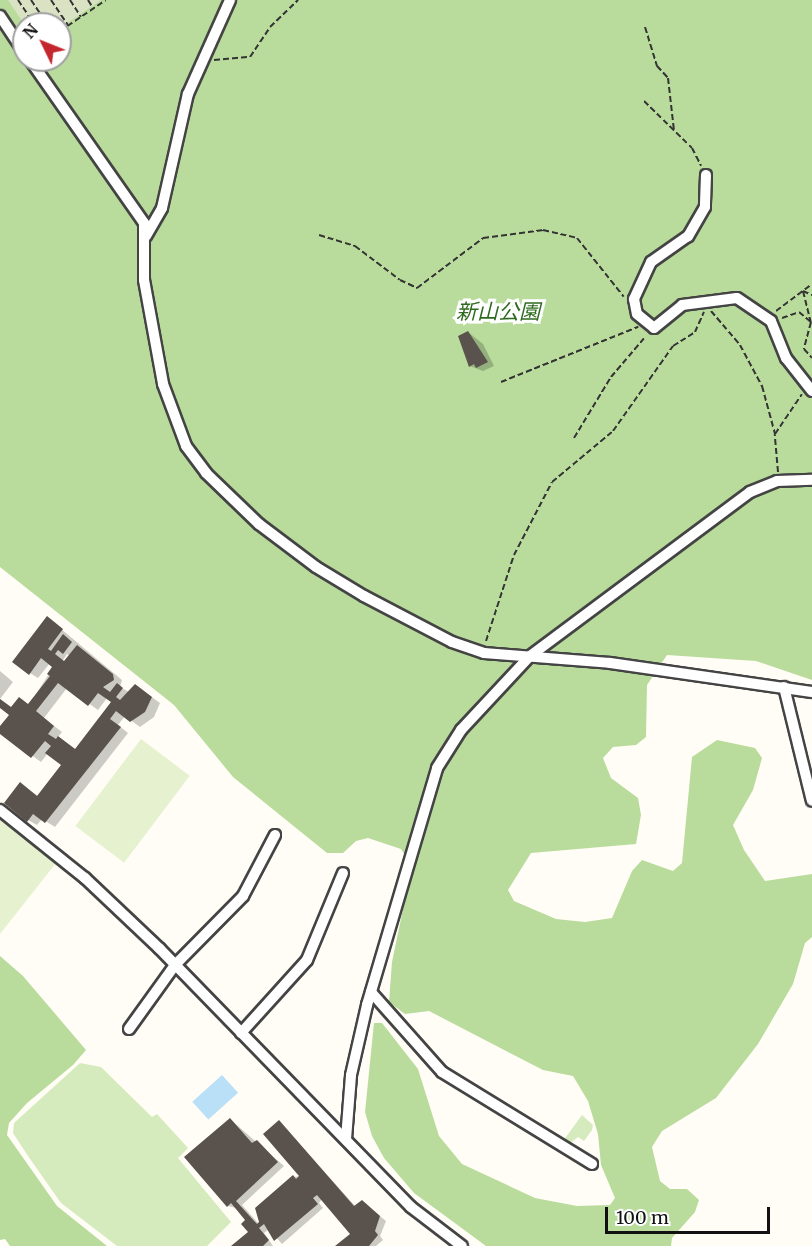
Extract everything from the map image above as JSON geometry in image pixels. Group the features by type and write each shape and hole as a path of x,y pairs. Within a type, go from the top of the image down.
{"street":[{"path":"146,236 154,228 162,208 175,136 201,61 230,0"},
{"path":"0,16 12,34"},
{"path":"38,72 83,140 119,183 144,223 146,236 144,280 164,384 186,446 206,473 260,524 316,567 403,616 484,653 610,663 812,692"},
{"path":"706,175 705,207 688,236 651,262 634,299 637,314 651,326 682,305 736,298 771,321 786,358 810,389"},
{"path":"346,1139 351,1075 371,992 437,768 461,730 530,656 750,492 777,481 812,480"},
{"path":"784,687 812,801"},
{"path":"0,810 85,878 175,965 411,1207 462,1246"},
{"path":"129,1029 175,965 243,896 275,835"},
{"path":"241,1033 307,960 343,873"},
{"path":"371,992 442,1072 592,1164"}],"path":[{"path":"70,0 81,17"},
{"path":"88,0 94,8"},
{"path":"72,23 106,0"},
{"path":"201,61 250,57 270,27 298,0"},
{"path":"645,27 657,66 670,87 674,131"},
{"path":"644,101 692,148 706,175"},
{"path":"319,235 355,246 400,280 417,288 483,238 543,230 577,238 637,314"},
{"path":"771,321 776,311 812,284"},
{"path":"803,291 812,295"},
{"path":"803,291 812,322 804,349 812,358"},
{"path":"484,653 492,614 514,555 552,482 613,431 673,346 695,332 707,306 740,345 762,386 774,434 777,481"},
{"path":"771,321 799,312 812,322"},
{"path":"501,382 651,326"},
{"path":"574,438 611,377 651,326"},
{"path":"774,434 810,389"}],"green space":[{"name":"新山公園","path":"0,0 812,0 812,680 756,661 667,655 647,685 646,737 636,745 613,747 603,758 611,778 638,798 641,815 636,844 531,853 508,890 514,901 556,919 585,922 612,918 632,871 642,860 673,871 682,863 692,757 717,740 755,748 762,758 753,790 733,825 744,850 765,881 812,874 812,937 805,943 793,984 758,1044 716,1098 662,1131 652,1147 660,1181 670,1189 687,1189 699,1200 695,1212 672,1238 671,1246 486,1246 414,1193 384,1158 372,1136 365,1112 374,1023 382,1023 418,1069 439,1136 462,1164 535,1198 577,1206 610,1205 615,1198 601,1165 598,1134 588,1101 573,1076 543,1070 429,1011 405,1014 389,1002 392,962 412,866 401,849 368,838 356,841 343,853 327,853 233,777 174,705 0,567"},
{"path":"8,0 101,0 72,20 72,12 16,12"},
{"path":"141,739 190,776 124,863 75,826"},
{"path":"0,810 60,858 0,934"},
{"path":"0,956 23,976 86,1050 73,1065 27,1103 9,1123 7,1135 57,1206 107,1246 10,1246 5,1239 0,1240"},
{"path":"80,1063 101,1067 152,1117 157,1114 188,1148 178,1158 231,1222 207,1246 117,1246 61,1203 28,1156 13,1133 14,1123"},
{"path":"582,1115 593,1125 584,1141 578,1137 569,1144 563,1141"}],"water":[{"path":"222,1075 238,1093 208,1120 192,1102"}],"building":[{"path":"468,331 488,362 476,368 474,364 469,367 458,336"},
{"path":"47,616 63,629 48,649 51,651 63,634 72,642 63,654 58,650 55,654 64,661 77,645 113,674 114,680 103,687 110,692 117,683 123,688 116,697 120,700 135,684 152,697 145,712 130,722 116,711 110,719 121,727 45,823 33,814 27,822 4,803 20,782 37,796 61,765 45,753 51,746 45,741 31,758 0,734 0,726 9,715 0,708 0,699 11,707 19,697 28,704 50,676 47,674 52,667 41,658 29,675 12,662","holes":["58,683 88,706 98,693 111,702 75,749 58,736 56,739 48,734 54,726 36,711"]},
{"path":"230,1118 252,1143 257,1140 278,1162 236,1201 257,1224 259,1222 255,1208 293,1175 296,1179 299,1176 263,1134 279,1120 354,1206 362,1200 380,1216 375,1231 378,1235 369,1246 335,1246 350,1234 317,1195 313,1198 318,1204 274,1241 264,1224 259,1228 269,1240 263,1246 231,1246 248,1232 241,1224 245,1220 231,1203 227,1207 184,1157"}]}
